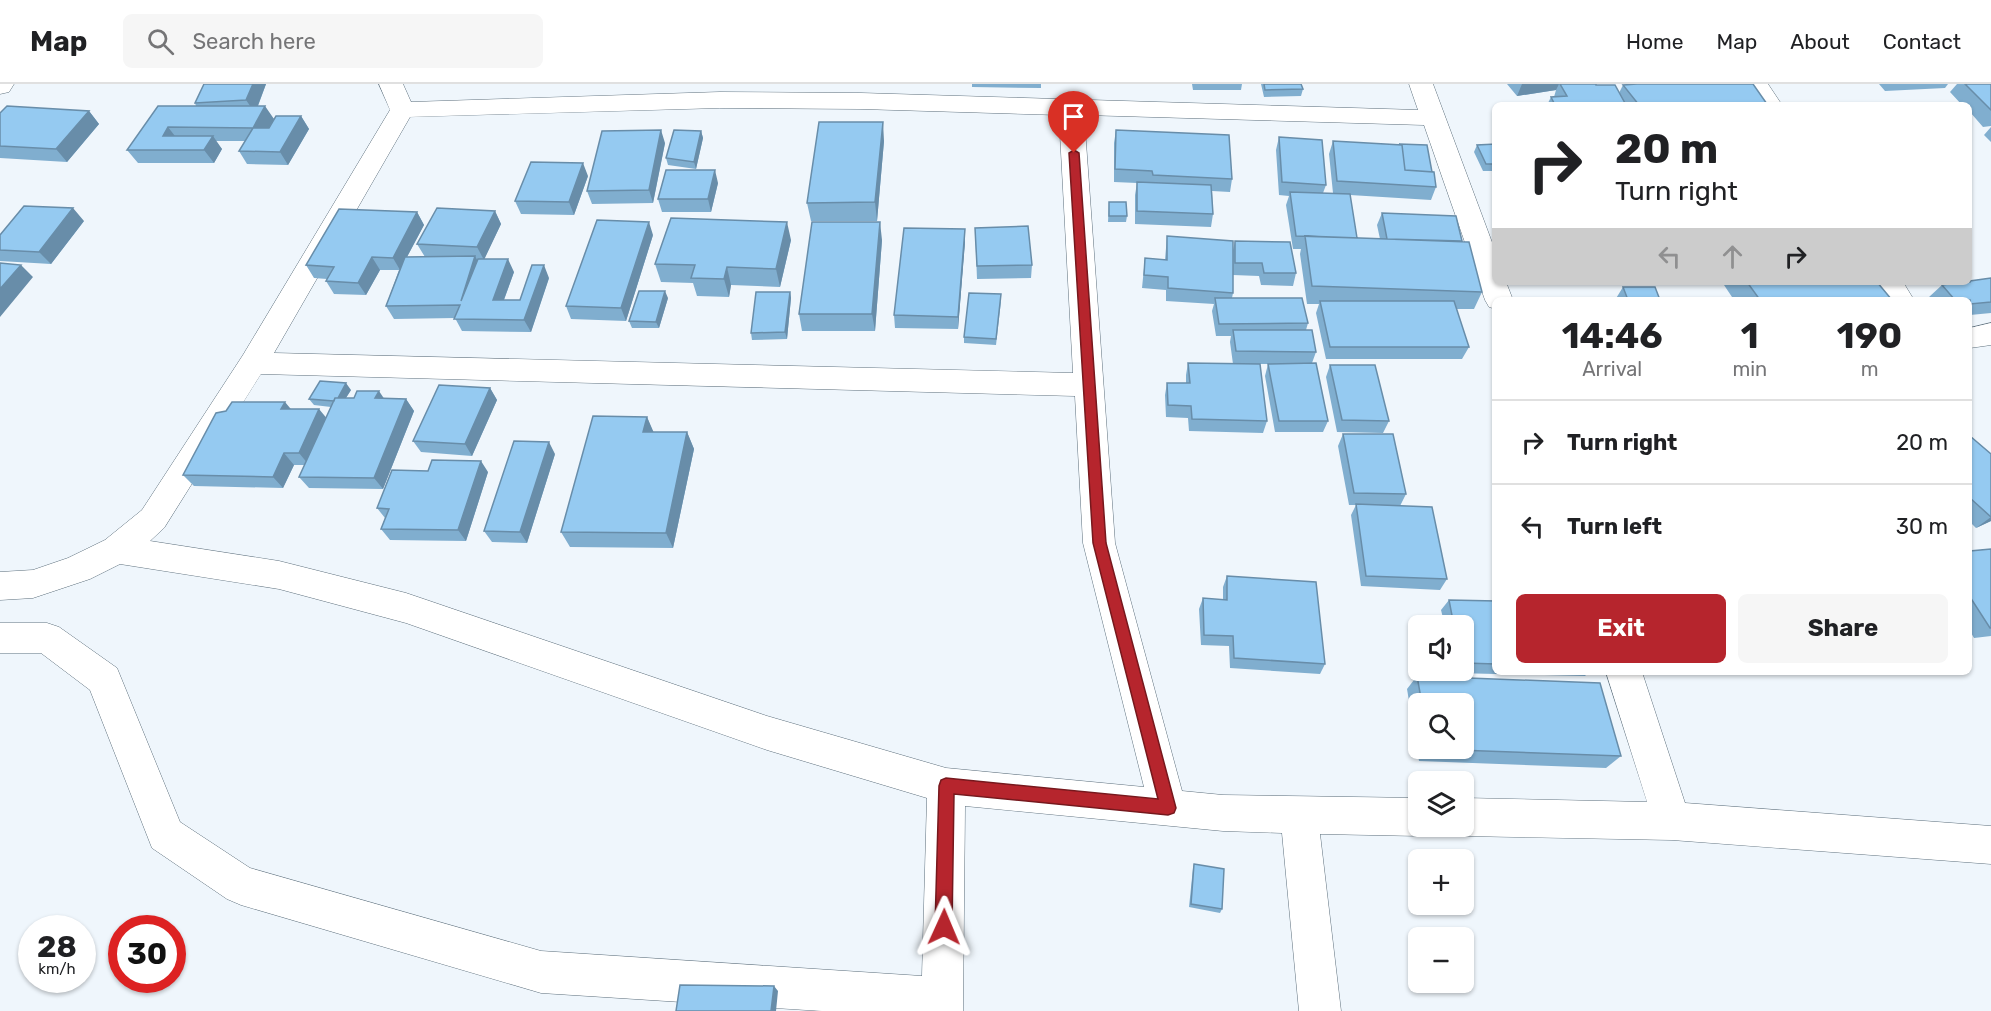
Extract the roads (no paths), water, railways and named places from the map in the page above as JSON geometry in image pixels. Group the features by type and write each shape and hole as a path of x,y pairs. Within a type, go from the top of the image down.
{"street":[{"path":"391,84 402,110"},
{"path":"1421,84 1492,281"},
{"path":"1755,84 1768,102"},
{"path":"402,110 722,92 1071,107 1432,118"},
{"path":"1071,107 1099,543 1168,808"},
{"path":"0,585 33,584 78,569 117,550 153,519 253,363 402,110"},
{"path":"1972,338 1991,334"},
{"path":"253,363 1089,385"},
{"path":"117,550 279,575 406,608 766,733 946,786 1168,808 1299,815 1408,817"},
{"path":"0,638 47,638 104,679 166,835 241,885 541,972 942,1004 946,786"},
{"path":"1625,675 1672,820"},
{"path":"1299,815 1320,1011"},
{"path":"1474,818 1672,820 1991,845"}]}
